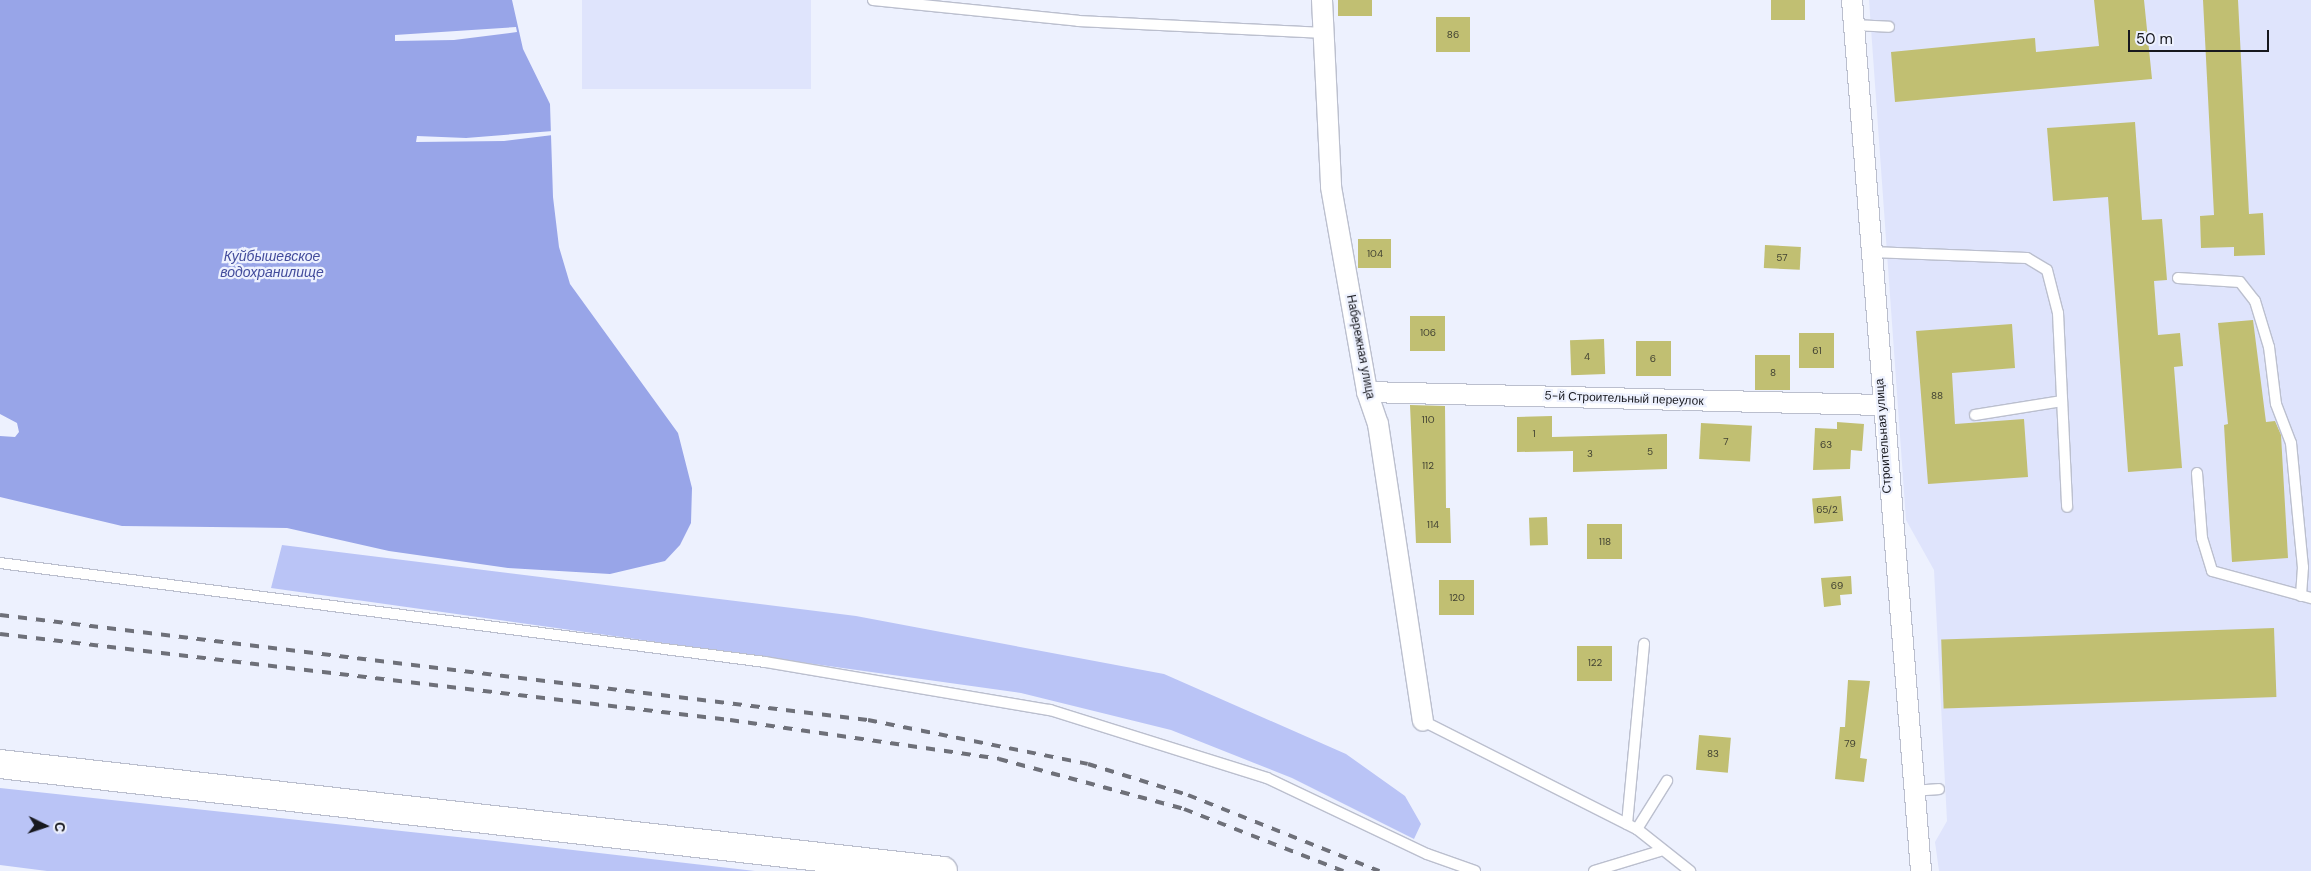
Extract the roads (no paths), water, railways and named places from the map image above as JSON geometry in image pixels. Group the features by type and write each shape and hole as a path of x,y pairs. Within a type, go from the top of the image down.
{"main road":[{"path":"0,764 943,871"}],"street":[{"name":"Набережная улица","path":"1322,0 1326,33 1330,187 1367,392 1378,424 1423,721"},
{"name":"Строительная улица","path":"1852,0 1882,406 1921,871"},
{"name":"5-й Строительный переулок","path":"1367,392 1882,406"}],"lane":[{"path":"873,0 1078,21 1326,33"},
{"path":"1854,25 1889,28"},
{"path":"1871,252 2027,258 2047,270 2058,313 2067,507"},
{"path":"2178,278 2240,282 2255,301 2268,347 2276,404 2291,443 2306,597 2212,571 2202,538 2197,473"},
{"path":"1975,415 2062,401"},
{"path":"0,563 765,662 1050,710 1267,778 1427,854 1475,871"},
{"path":"1626,824 1644,644"},
{"path":"1423,721 1637,829 1660,851 1690,871"},
{"path":"1637,829 1667,781"},
{"path":"1913,791 1938,789"},
{"path":"1594,871 1660,851"}],"water":[{"name":"Куйбышевское водохранилище","path":"0,0 512,0 523,49 550,104 553,197 559,247 570,284 678,433 692,488 691,523 680,545 665,561 610,574 508,568 389,551 287,528 122,526 0,497 0,436 15,437 19,432 17,423 0,414"}],"railway":[{"path":"0,615 868,720 1088,764 1188,795 1379,871"},
{"path":"0,634 730,720 999,759 1184,809 1343,871"}]}
